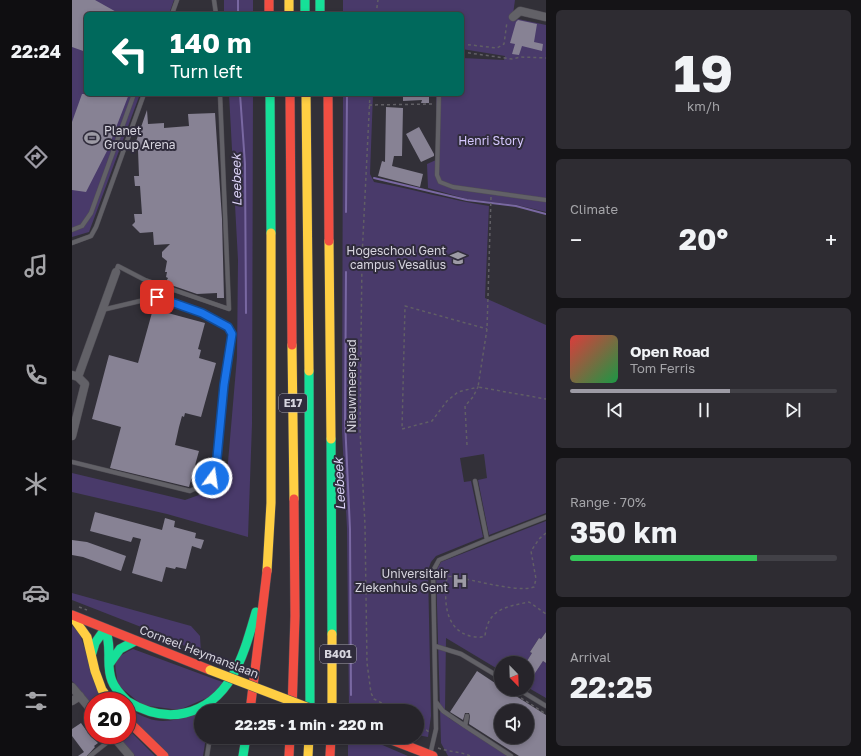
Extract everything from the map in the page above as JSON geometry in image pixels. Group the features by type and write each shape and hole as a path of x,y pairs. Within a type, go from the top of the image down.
{"main road":[{"path":"289,0 289,12"},
{"path":"305,0 305,12"},
{"path":"320,0 320,12"},
{"path":"330,0 330,12"},
{"name":"E17","path":"251,704 268,566 273,440 270,96"},
{"name":"E17","path":"290,96 295,608 292,704"},
{"name":"E17","path":"306,96 311,614 310,704"},
{"path":"327,96 332,549 332,704"},
{"name":"B401","path":"332,549 339,704"},
{"path":"136,707 146,713 169,717 191,712 213,703 227,686 240,660 268,566"},
{"path":"72,616 84,631 92,653 98,681 105,692"},
{"name":"Corneel Heymanslaan","path":"72,616 299,704"},
{"path":"92,653 95,643 105,629"},
{"path":"105,629 110,642 108,668 111,681 114,688 118,692"},
{"path":"108,668 117,650 121,646 135,641"},
{"path":"136,729 164,756"},
{"path":"243,756 245,744"},
{"path":"289,756 290,744"},
{"path":"308,756 309,744"},
{"path":"330,756 331,744"},
{"path":"406,744 432,752"}],"street":[{"path":"513,17 520,8 546,17"},
{"path":"72,436 85,384 75,376 116,272"},
{"path":"72,687 84,701"},
{"path":"72,701 80,696"},
{"path":"120,744 130,756"}],"lane":[{"path":"173,12 177,0"},
{"path":"214,0 216,12"},
{"path":"72,230 82,226 92,213 133,96"},
{"path":"72,243 91,236 96,227 143,96"},
{"path":"116,272 118,266 145,280 229,308 220,96"},
{"path":"439,96 437,175 440,182 453,187 546,200"},
{"path":"72,462 190,491 202,486 212,478 216,468 224,385 232,334 228,327 202,313 157,297 102,310"},
{"path":"475,481 487,540"},
{"path":"432,752 436,728 433,571 435,565 439,560 546,517"},
{"path":"435,646 461,654 494,674"},
{"path":"530,696 546,706"},
{"path":"436,701 443,711 511,756"},
{"path":"465,726 467,716"},
{"path":"90,756 104,744"},
{"path":"207,756 209,744"}],"path":[{"path":"376,12 378,0"},
{"path":"464,44 497,48 504,44 508,18 513,17"},
{"path":"464,52 512,59 521,57 546,58"},
{"name":"Nieuwmeerspad","path":"370,96 362,257 360,431 365,526 367,663 371,693 374,699 384,704"},
{"path":"369,105 438,104"},
{"path":"467,445 465,406 473,397 478,387 488,329 491,200"},
{"path":"488,329 405,306 402,429 432,421 447,401 458,392 478,387 546,399"},
{"path":"546,533 539,539 531,551 536,579 534,587 529,589 510,588 475,582 452,575 447,577 446,585 447,609 450,620 468,635 477,637 485,636 487,624 491,617 503,608 529,602 546,614"},
{"path":"518,696 546,714"},
{"path":"424,729 435,739"},
{"path":"432,752 459,751 470,756"}],"green space":[{"path":"72,0 174,0 170,12 84,12 84,96 139,96 89,232 72,237"},
{"path":"224,0 253,0 253,12 224,12"},
{"name":"Henri Story","path":"343,0 515,0 512,21 518,19 546,25 546,212 517,205 467,199 428,188 427,164 436,160 436,96 464,96 464,58 504,60 505,56 464,49 464,12 343,12"},
{"path":"229,96 253,96 252,424 248,537 167,514 72,492 72,473 185,500 213,490 227,474 237,357 238,260"},
{"name":"Universitair Ziekenhuis Gent","path":"343,96 373,96 370,174 374,182 489,206 485,298 546,325 546,513 489,535 478,480 487,478 484,454 460,458 464,482 471,481 483,537 436,556 431,562 428,570 431,716 428,737 424,736 424,704 349,704 347,528 342,432"},
{"path":"546,521 546,632 541,639 539,638 530,652 532,653 530,656 494,656 494,667 446,638 445,711 449,718 508,756 448,756 441,743 436,571 441,562"},
{"path":"72,593 191,626 200,636 201,653 186,647 177,641 72,600"},
{"path":"72,626 79,632 100,692 84,692 84,695 72,681"},
{"path":"133,649 225,683 209,697 179,710 142,705 136,700 136,692 126,692 118,685 115,666 116,662 117,659"},
{"path":"543,661 546,663 546,698 534,691 534,667"},
{"path":"136,713 147,718 163,721 194,715 194,744 205,744 203,756 169,756 136,725"},
{"path":"136,737 155,756 135,756 125,744 136,744"},
{"path":"348,744 380,744 408,756 348,756"}],"building":[{"path":"72,0 95,0 116,12 84,12 84,51 72,47"},
{"path":"518,20 537,24 534,42 543,44 542,51 522,46 519,55 512,54 515,44 510,43 516,22"},
{"name":"Planet Group Arena","path":"82,94 84,94 84,96 128,96 107,151 86,192 72,190 72,122"},
{"path":"403,96 429,96 429,103 421,103 422,100 403,101"},
{"path":"386,107 403,108 402,156 394,156 392,166 423,174 420,187 378,176 382,161 385,162"},
{"path":"147,110 148,124 164,123 164,128 189,126 188,114 215,113 222,219 224,298 217,298 217,293 197,294 168,284 166,282 168,278 166,277 167,272 165,272 167,261 162,257 162,252 170,244 154,245 153,232 140,233 132,225 135,222 134,214 142,214 140,186 135,186 134,176 139,176 138,150 133,150"},
{"path":"419,127 434,154 434,156 421,162 406,134"},
{"path":"153,309 205,323 198,349 201,350 199,358 216,363 201,417 185,413 184,417 182,416 175,445 199,451 189,487 110,468 121,427 92,419 109,355 138,363"},
{"path":"95,512 162,530 165,518 175,521 174,527 196,533 195,538 204,540 201,549 192,546 186,569 166,567 162,582 132,573 141,539 133,537 131,542 90,531"},
{"path":"72,540 87,542 126,556 121,571 83,557 72,555"},
{"path":"546,632 546,663 543,661 534,674 534,656 530,656 532,653 530,652 539,638 541,639"},
{"path":"477,671 494,682 494,696 516,696 529,704 494,704 494,740 469,724 469,713 465,713 463,720 450,712"},
{"path":"534,707 546,715 546,756 519,756 500,744 534,744"},
{"path":"81,723 84,727 84,744 97,744 87,756 78,756 84,752 72,736 72,729"}],"waterway":[{"name":"Leebeek","path":"238,0 238,12"},
{"name":"Leebeek","path":"240,96 245,164 246,313"},
{"name":"Leebeek","path":"346,212 347,96"},
{"path":"374,178 467,200 516,206 546,214"},
{"name":"Leebeek","path":"346,272 345,421 350,529 351,695"}],"traffic: fast":[{"path":"305,0 305,12"},
{"path":"320,0 320,12"},
{"path":"270,96 271,233"},
{"path":"309,371 310,704"},
{"path":"331,439 332,634"},
{"path":"136,706 155,713 170,715 185,713 201,707 214,698 225,687 234,674 241,659 256,612"},
{"path":"92,653 95,643 105,629 108,643 110,675 119,692"},
{"path":"110,663 120,649 135,641"},
{"path":"243,756 245,744"}],"traffic: slow":[{"path":"289,0 289,12"},
{"path":"306,96 309,371"},
{"path":"267,571 271,503 271,233"},
{"path":"329,241 331,439"},
{"path":"292,345 294,499"},
{"path":"72,616 87,637 95,671 103,692"},
{"path":"332,634 332,704"},
{"path":"210,670 299,704"},
{"path":"308,756 309,744"}],"traffic: jam":[{"path":"269,0 269,12"},
{"path":"290,96 292,345"},
{"path":"328,96 329,241"},
{"path":"292,704 295,616 294,499"},
{"path":"251,704 267,571"},
{"path":"72,615 210,670"},
{"path":"136,729 164,756"},
{"path":"289,756 290,744"},
{"path":"330,756 331,744"},
{"path":"402,744 433,756"}],"place":[{"name":"Planet Group Arena","path":"92,138"},
{"name":"Hogeschool Gent campus Vesalius","path":"458,258"},
{"name":"Universitair Ziekenhuis Gent","path":"460,581"}],"route":[{"path":"157,297 202,313 228,327 232,334 224,385 216,468 212,478"}]}
